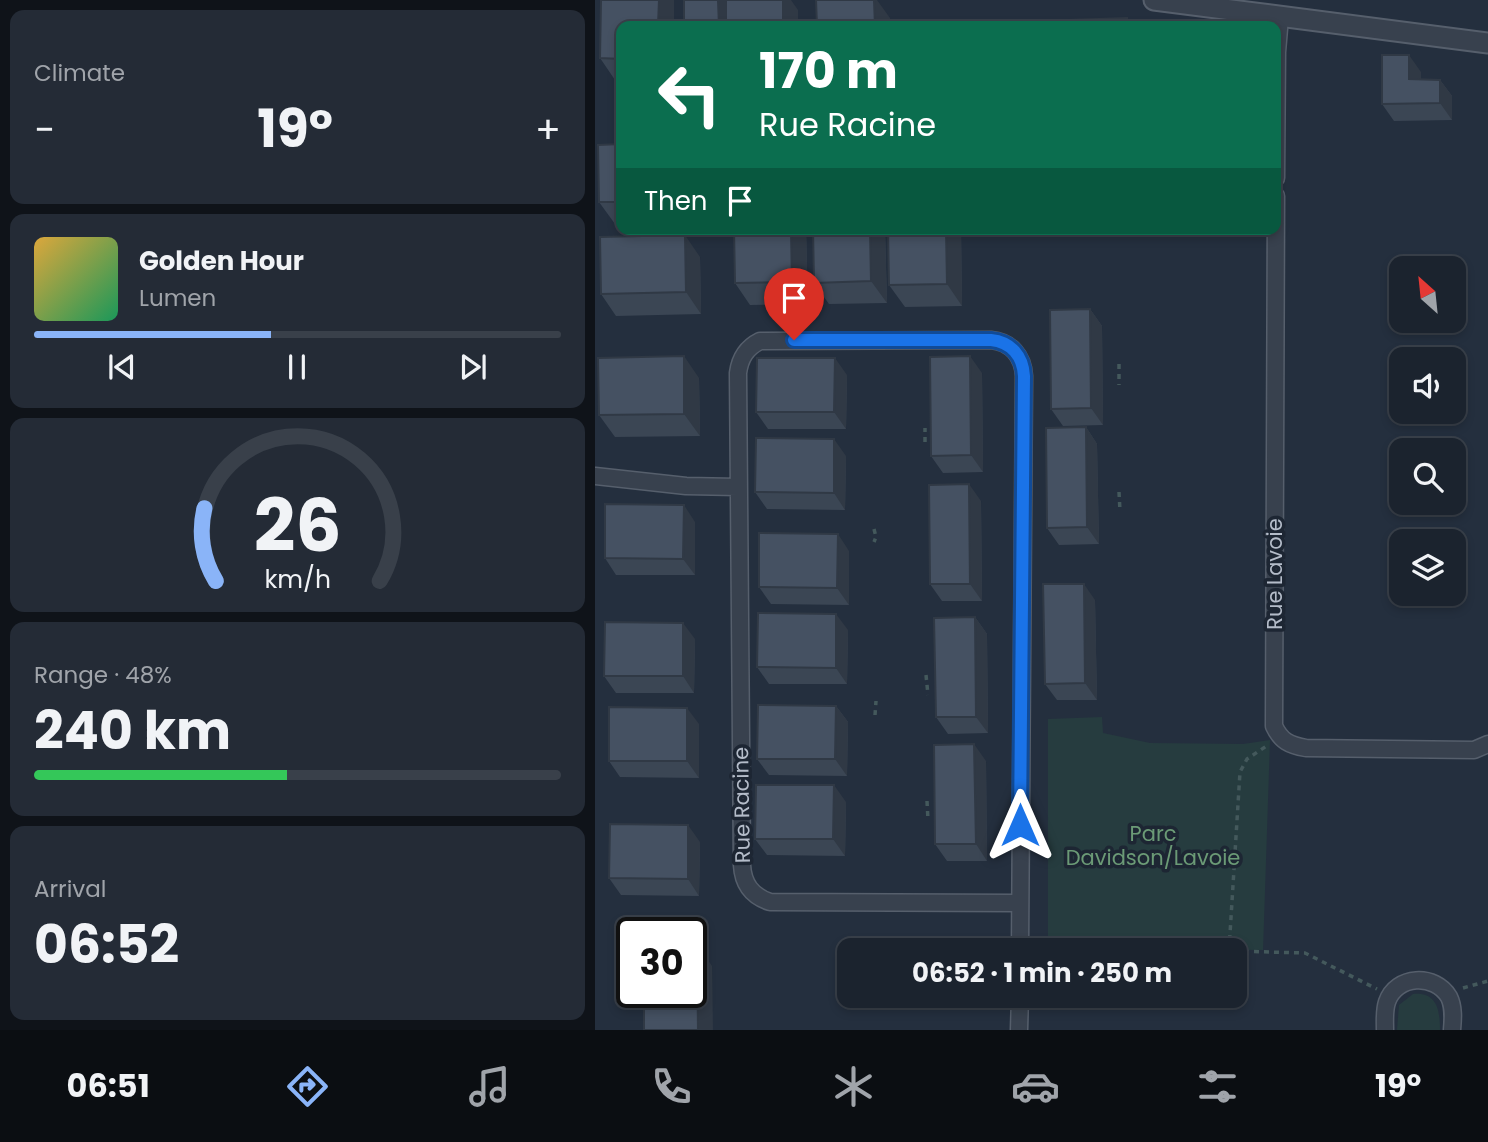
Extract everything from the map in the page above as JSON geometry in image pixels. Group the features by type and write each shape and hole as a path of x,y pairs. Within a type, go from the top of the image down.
{"street":[{"path":"1154,0 1488,43"},
{"path":"1280,17 1280,21"},
{"name":"Rue Lavoie","path":"1276,235 1274,726 1280,739 1306,748 1474,750 1488,744"},
{"name":"Rue Racine","path":"1020,903 776,902 759,898 744,880 738,487 739,367 746,351 760,341 991,340 1007,345 1020,357 1024,376 1020,938"},
{"path":"595,476 686,486 738,487"},
{"path":"1385,1030 1385,1006 1391,994 1405,983 1423,980 1437,985 1448,996 1452,1007 1453,1030"},
{"path":"1020,1008 1020,1030"}],"path":[{"path":"1119,364 1119,385"},
{"path":"925,428 925,442"},
{"path":"1119,492 1120,511"},
{"path":"874,529 874,542"},
{"path":"926,675 928,695"},
{"path":"875,715 876,701"},
{"path":"1233,938 1240,772 1247,759 1268,745"},
{"path":"927,801 929,820"},
{"path":"1247,951 1305,953 1376,989"},
{"path":"1459,990 1488,981"}],"green space":[{"name":"Parc Davidson/Lavoie","path":"1102,717 1103,733 1150,743 1243,744 1270,740 1263,950 1247,950 1247,938 1048,938 1048,719"},
{"path":"1413,994 1432,999 1438,1009 1440,1030 1397,1030 1399,1005"}],"building":[{"path":"601,0 659,0 658,21 616,21 616,59 600,58"},
{"path":"684,0 718,0 719,21 684,21"},
{"path":"726,0 783,0 783,21 726,21"},
{"path":"816,0 874,0 875,21 817,21"},
{"path":"1127,18 1127,21 1069,20"},
{"path":"1382,55 1409,55 1409,79 1440,80 1440,103 1382,104"},
{"path":"616,144 616,202 599,202 598,145"},
{"path":"685,235 686,292 601,294 600,237"},
{"path":"734,235 791,235 792,282 735,283"},
{"path":"813,235 870,235 871,281 814,283"},
{"path":"888,235 946,235 947,284 889,285"},
{"path":"1090,309 1091,408 1051,409 1050,310"},
{"path":"684,356 684,414 599,415 598,358"},
{"path":"970,356 971,455 931,456 930,357"},
{"path":"757,358 835,358 834,412 756,412"},
{"path":"1086,427 1087,527 1047,528 1046,428"},
{"path":"756,438 834,439 834,493 755,492"},
{"path":"969,484 970,584 930,584 929,485"},
{"path":"605,504 684,505 683,559 605,558"},
{"path":"759,533 838,534 837,588 759,587"},
{"path":"1043,584 1084,584 1085,683 1045,684"},
{"path":"758,613 836,614 836,668 757,667"},
{"path":"975,617 976,717 936,717 934,618"},
{"path":"605,622 683,623 683,676 604,676"},
{"path":"758,705 836,706 835,759 757,759"},
{"path":"609,707 687,708 687,761 609,761"},
{"path":"974,744 976,844 935,844 934,745"},
{"path":"756,785 834,785 833,839 755,839"},
{"path":"610,824 688,825 688,879 609,878"},
{"path":"644,1008 698,1008 698,1030 644,1030"}],"route":[{"path":"794,340 991,340 1002,342 1020,357 1024,376 1020,825"}]}
